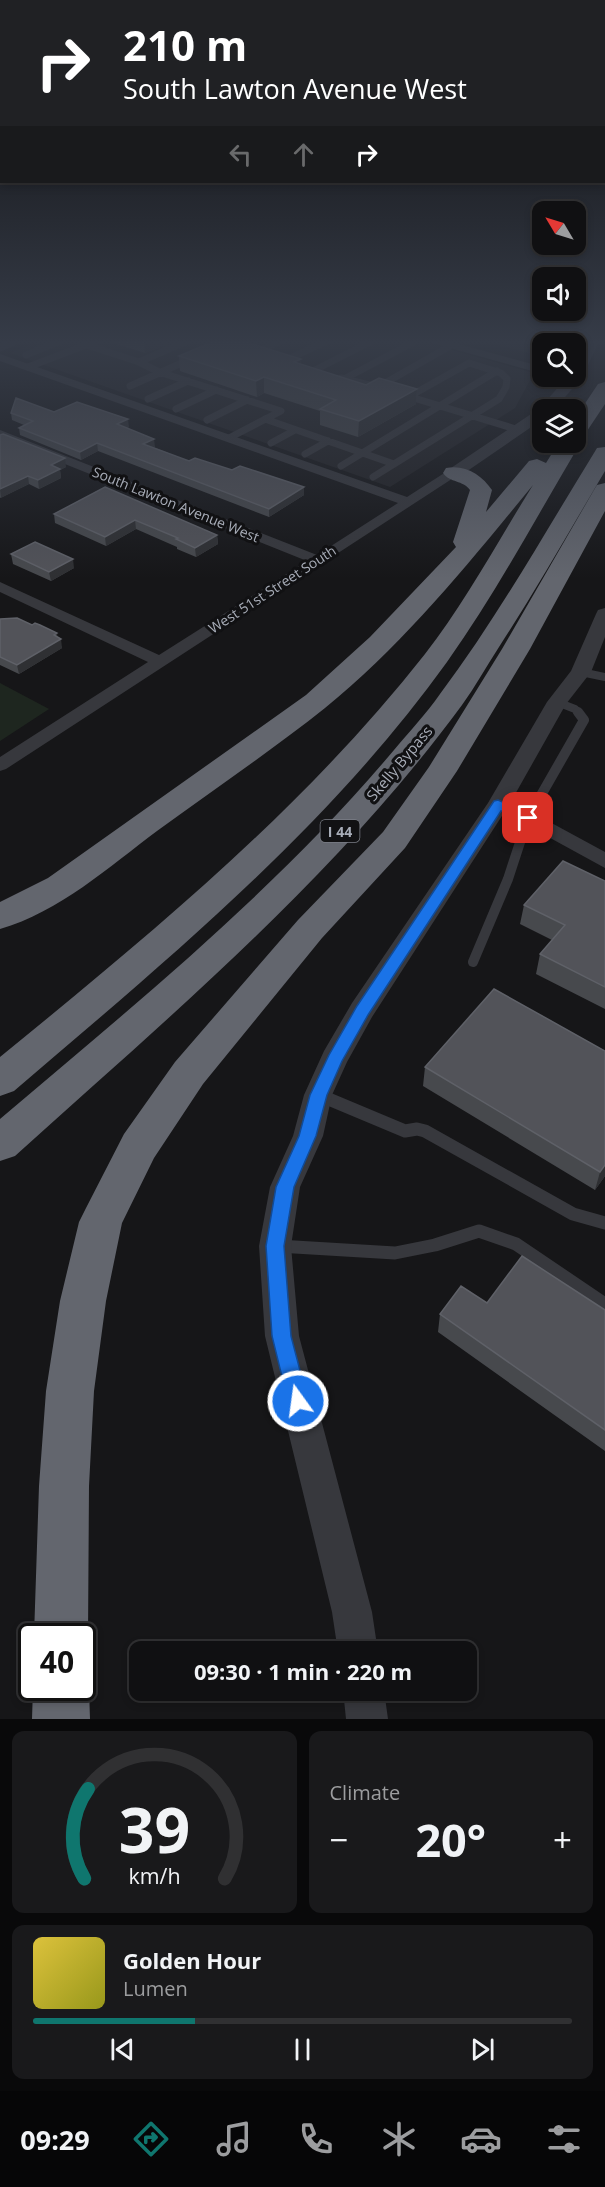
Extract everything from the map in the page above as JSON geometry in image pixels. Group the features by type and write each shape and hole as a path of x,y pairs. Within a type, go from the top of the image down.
{"highway":[{"path":"0,917 60,886 316,701 380,643 462,555 547,453"},
{"name":"I 44","path":"0,1080 185,924 264,851 341,770 397,707 436,657 563,453"},
{"name":"Skelly Bypass","path":"0,1144 186,981 284,891 374,794 451,700 505,617 605,453"},
{"path":"454,473 475,481 481,490 462,555"},
{"path":"61,1623 64,1486 70,1391 82,1301 101,1222 139,1146 189,1073 310,929 394,840 442,771 516,649 605,490"},
{"path":"61,1701 61,1719"}],"street":[{"path":"180,419 406,502"},
{"name":"West 51st Street South","path":"0,765 532,420"},
{"name":"South Lawton Avenue West","path":"0,434 318,560"},
{"path":"0,585 160,662"},
{"path":"356,1641 352,1612 282,1336 275,1246 285,1187 308,1136 318,1095 334,1059 362,1010 498,804 557,702 581,672 605,614"},
{"path":"498,804 605,861"},
{"path":"365,1701 367,1719"}],"lane":[{"path":"229,438 264,419"},
{"path":"265,419 394,464"},
{"path":"340,466 418,419"},
{"path":"373,477 467,419"},
{"path":"483,419 519,430"},
{"path":"272,443 295,430"},
{"path":"305,454 328,441"},
{"path":"581,672 605,677"},
{"path":"473,962 508,879 528,818 584,720 575,709 557,702"},
{"path":"318,1095 405,1131 417,1129 425,1131 573,1214 605,1223"},
{"path":"275,1246 395,1253 435,1245 479,1231 516,1244 605,1304"}],"shaded area":[{"path":"198,419 497,419 390,487"},
{"path":"0,683 49,709 0,741"}],"building":[{"path":"28,419 128,419 117,424 154,439 143,444 189,461 195,458 232,470 240,466 304,487 269,509 97,443 80,452 19,428 33,421"},
{"path":"3,434 65,458 51,465 60,469 38,480 28,476 0,489 0,435"},
{"path":"105,487 217,535 195,548 176,539 178,538 135,520 105,537 54,514"},
{"path":"35,542 73,559 49,572 11,554"},
{"path":"17,618 57,633 54,635 61,639 17,665 0,657 0,619"},
{"path":"563,861 605,881 605,987 540,954 565,925 524,905"},
{"path":"494,989 605,1051 605,1165 600,1172 425,1067"},
{"path":"522,1256 605,1310 605,1430 440,1314 461,1286 487,1303"}],"route":[{"path":"298,1401 282,1336 275,1246 285,1187 308,1136 318,1095 334,1059 362,1010 396,962 437,895 498,804 528,818"}]}
